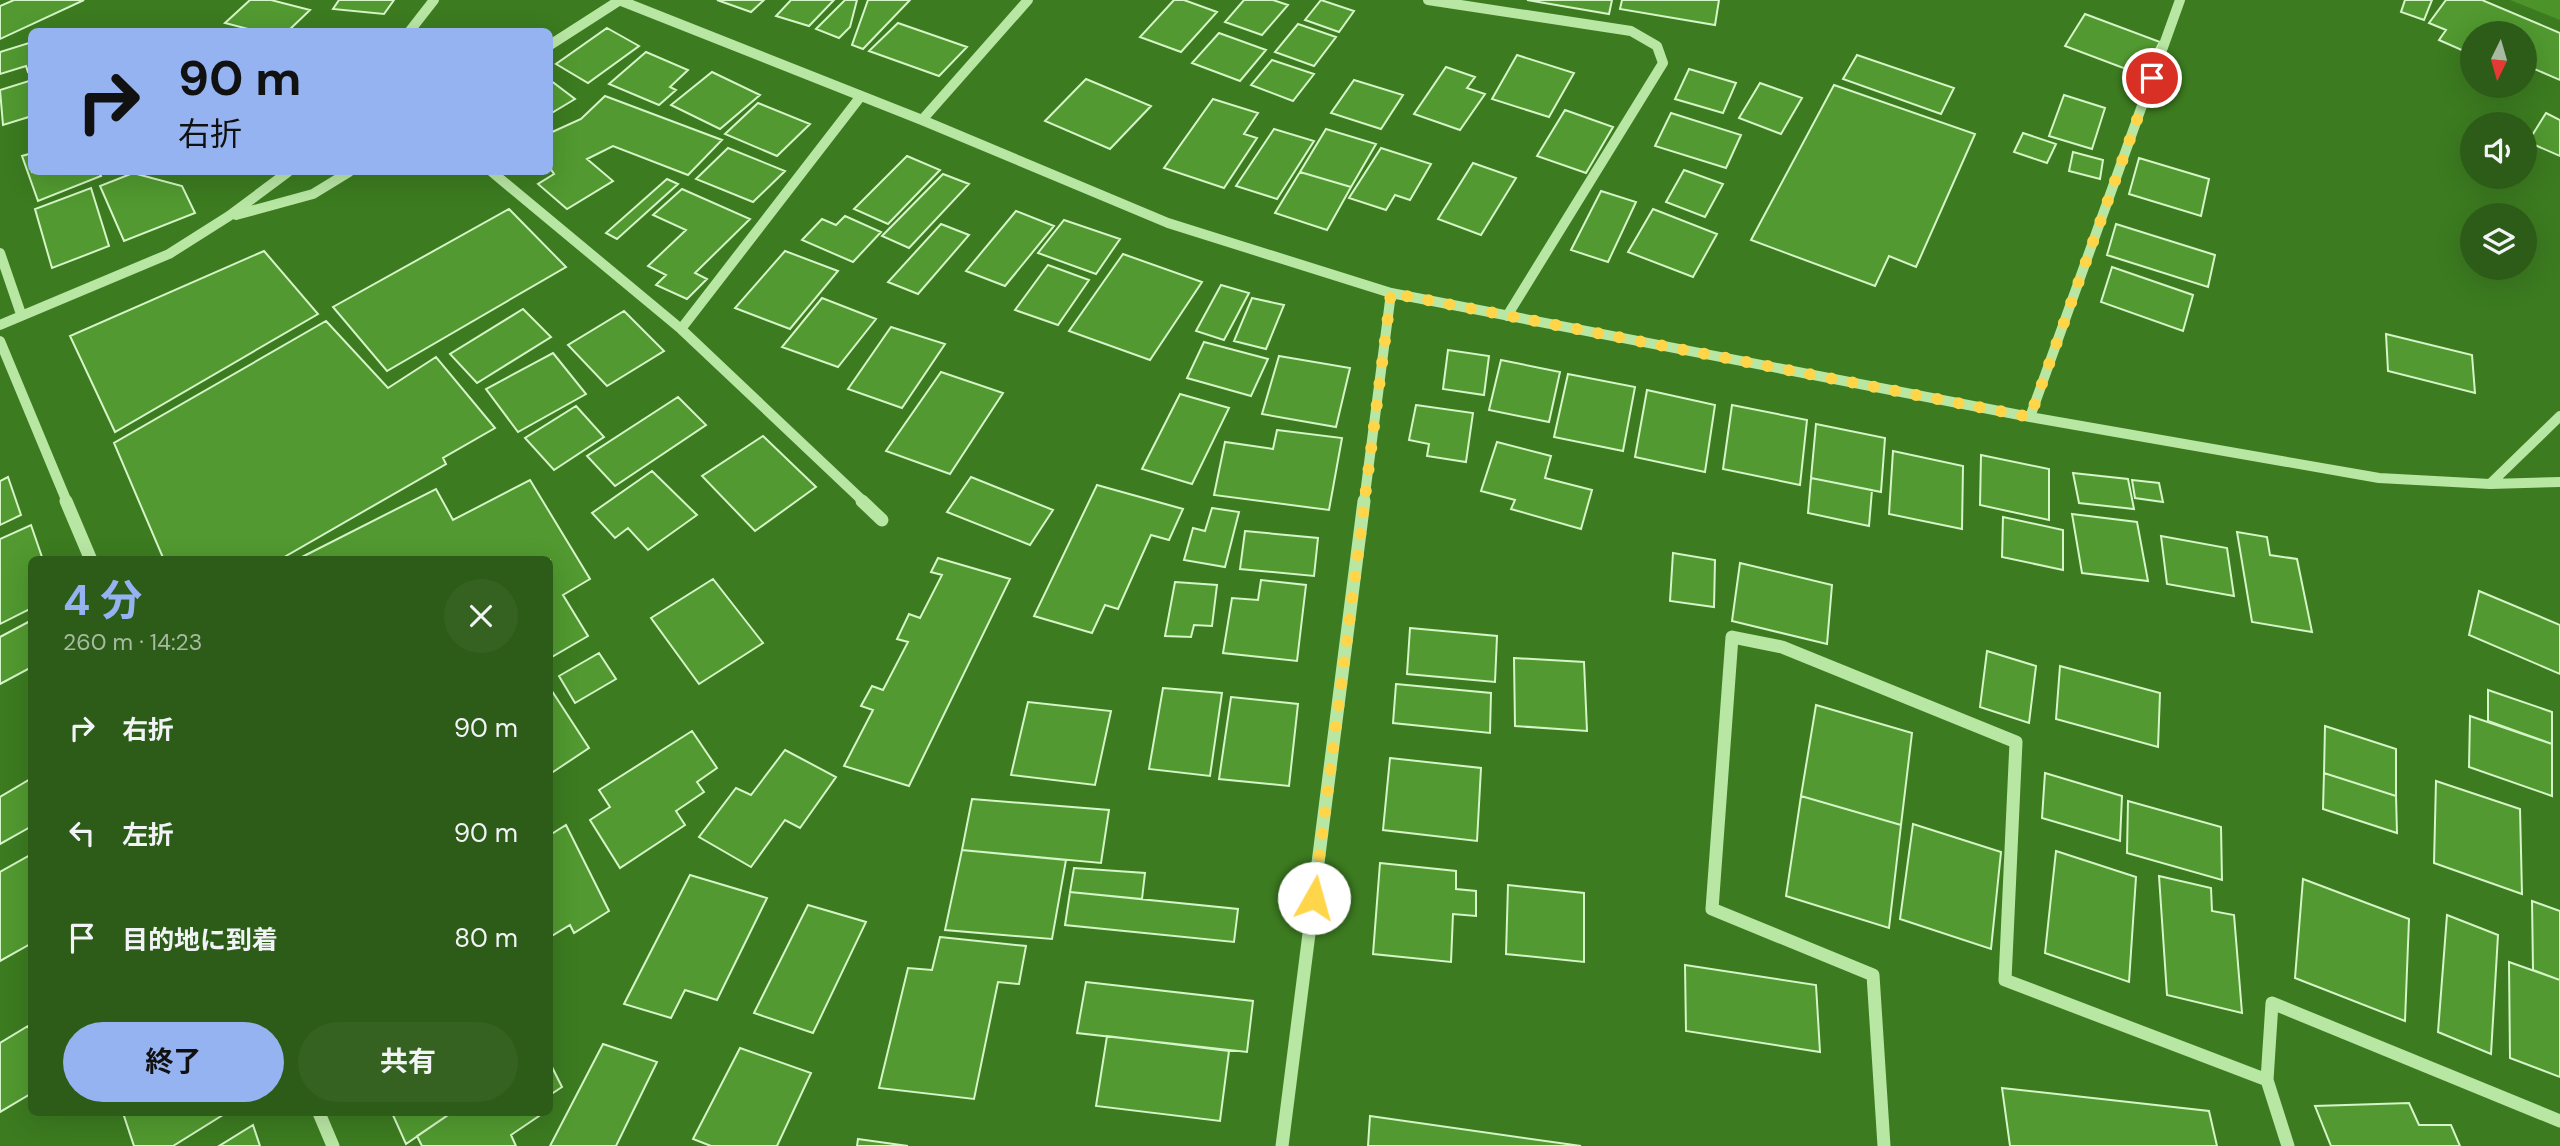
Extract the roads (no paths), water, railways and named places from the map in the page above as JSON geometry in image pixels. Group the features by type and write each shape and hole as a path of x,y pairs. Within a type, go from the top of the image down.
{"street":[{"path":"412,28 434,0"},
{"path":"553,43 619,0 922,120 1168,223 1391,293 2030,417 2379,478 2490,484 2560,482"},
{"path":"1428,0 1631,31 1657,46 1663,63 1507,316"},
{"path":"2030,417 2180,0"},
{"path":"922,120 1025,1"},
{"path":"681,329 861,96"},
{"path":"0,325 169,254 229,216 284,175"},
{"path":"229,216 313,194 344,175"},
{"path":"496,175 681,329 883,520"},
{"path":"0,253 21,314"},
{"path":"1282,1146 1391,293"},
{"path":"0,341 88,556"},
{"path":"2490,484 2560,416"},
{"path":"1884,1146 1873,975 1712,909 1732,637 1782,647 2016,742 2005,980 2267,1080"},
{"path":"2288,1146 2267,1080 2272,1003 2560,1121"},
{"path":"320,1116 332,1146"}]}
